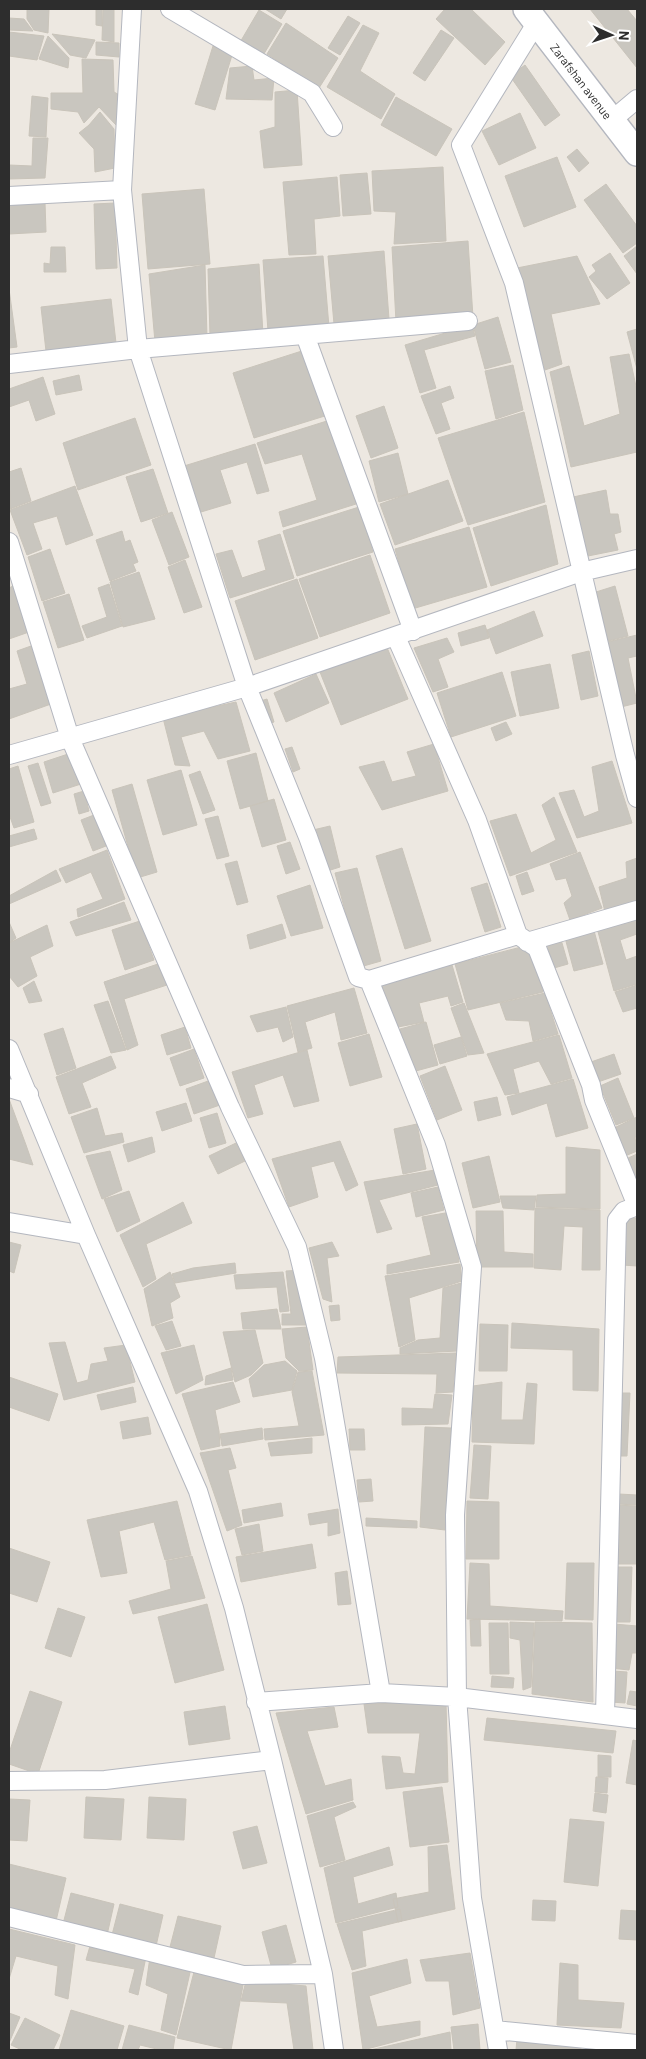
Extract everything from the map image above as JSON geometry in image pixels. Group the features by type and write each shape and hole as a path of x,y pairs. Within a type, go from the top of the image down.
{"main road":[{"name":"Zarafshan avenue","path":"532,15 637,153"}],"street":[{"path":"132,9 122,190 138,350 247,687 308,837 358,977 369,980 637,910"},
{"path":"170,9 312,93 333,127"},
{"path":"532,15 461,145 514,283 624,755 637,798"},
{"path":"612,120 637,100"},
{"path":"9,196 122,190"},
{"path":"9,364 138,350 468,321"},
{"path":"305,335 413,631"},
{"path":"9,542 70,738 230,1107 297,1247 324,1358 381,1693"},
{"path":"9,755 247,687 581,572 637,559"},
{"path":"396,637 476,820 523,939 537,948 591,1085 594,1100 637,1206 624,1210 617,1220 605,1716"},
{"path":"369,980 436,1145 472,1267 456,1515 457,1697 472,1898 498,2050"},
{"path":"9,1049 86,1235 198,1491 234,1608 272,1760 323,1974 334,2050"},
{"path":"9,1088 29,1094"},
{"path":"9,1222 86,1235"},
{"path":"256,1702 381,1693 457,1697 637,1719"},
{"path":"9,1781 105,1780 272,1760"},
{"path":"9,1918 243,1975 323,1974"},
{"path":"495,2030 637,2044"}],"building":[{"path":"27,9 49,9 48,33 34,30 27,19"},
{"path":"96,9 102,9 102,26 96,25"},
{"path":"103,9 114,9 114,42 102,40"},
{"path":"265,9 287,9 281,19"},
{"path":"445,9 471,9 505,42 485,65 436,19"},
{"path":"590,9 627,9 637,21 637,68"},
{"path":"259,10 282,24 262,57 239,44"},
{"path":"348,16 360,23 340,55 328,48"},
{"path":"9,18 24,19 33,31 9,30"},
{"path":"286,23 338,58 319,88 267,54"},
{"path":"363,25 379,33 360,71 395,94 381,119 327,87"},
{"path":"441,30 454,38 425,81 413,73"},
{"path":"9,32 44,36 37,60 9,56"},
{"path":"52,34 95,40 86,58 70,55"},
{"path":"48,36 69,58 68,68 39,59"},
{"path":"96,42 119,43 119,57 96,55"},
{"path":"213,46 233,52 215,110 195,104"},
{"path":"82,59 113,60 114,92 123,97 123,127 116,125 99,107 84,123 78,112 51,109 51,93 83,93"},
{"path":"525,65 560,115 545,126 510,76"},
{"path":"252,66 254,80 274,78 272,100 226,99 230,68"},
{"path":"297,90 302,165 264,168 260,131 275,127 275,92"},
{"path":"32,96 48,98 46,137 29,136"},
{"path":"396,97 452,129 436,156 381,125"},
{"path":"100,112 114,129 115,168 95,172 94,149 79,133"},
{"path":"520,113 536,148 499,165 482,131"},
{"path":"33,138 48,138 45,178 9,179 9,165 32,166"},
{"path":"577,149 589,163 579,172 567,157"},
{"path":"557,157 576,207 524,227 505,176"},
{"path":"443,167 446,241 394,244 396,212 374,211 372,171"},
{"path":"367,173 371,214 343,216 340,175"},
{"path":"337,177 340,216 314,219 316,254 289,255 283,182"},
{"path":"606,184 637,226 637,243 623,253 584,200"},
{"path":"204,189 210,264 148,269 142,194"},
{"path":"45,203 46,232 9,234 9,205"},
{"path":"115,203 117,268 96,269 94,204"},
{"path":"468,241 473,317 396,322 392,247"},
{"path":"637,246 637,274 624,256"},
{"path":"51,247 65,247 66,272 44,272 44,263 50,264"},
{"path":"384,251 389,319 334,324 328,256"},
{"path":"610,253 630,283 607,299 589,277 596,271 592,265"},
{"path":"323,256 329,327 268,331 263,260"},
{"path":"577,256 600,304 551,314 562,364 545,370 517,268"},
{"path":"259,264 263,335 210,336 208,269"},
{"path":"205,265 207,338 155,342 149,274"},
{"path":"9,289 17,347 9,348"},
{"path":"111,299 116,343 46,351 41,307"},
{"path":"498,317 511,362 485,369 473,325"},
{"path":"472,325 475,336 424,350 436,388 420,393 405,345"},
{"path":"637,329 637,369 627,332"},
{"path":"308,349 328,415 254,438 233,373"},
{"path":"629,354 637,391 637,452 571,467 550,372 569,366 584,426 620,414 610,357"},
{"path":"513,365 523,410 496,419 485,371"},
{"path":"79,375 82,390 56,395 53,381"},
{"path":"43,377 55,414 36,421 29,400 9,407 9,389"},
{"path":"450,386 454,398 441,403 450,429 436,434 421,396"},
{"path":"384,406 398,448 371,458 356,416"},
{"path":"524,412 545,502 468,525 438,438"},
{"path":"135,418 151,465 78,490 63,443"},
{"path":"330,420 356,504 283,527 279,512 317,500 302,454 265,464 257,443"},
{"path":"255,444 269,491 257,494 247,462 220,470 231,503 201,512 184,466"},
{"path":"398,453 408,494 379,502 369,461"},
{"path":"21,468 31,501 10,509 9,472"},
{"path":"153,469 168,513 141,522 126,477"},
{"path":"448,480 463,521 395,545 380,504"},
{"path":"75,486 93,535 66,545 57,516 33,523 42,549 27,555 10,510"},
{"path":"606,490 610,514 618,514 621,532 614,534 618,550 588,556 573,497"},
{"path":"546,505 558,564 491,586 473,528"},
{"path":"359,507 373,552 297,576 283,531"},
{"path":"172,512 189,557 169,565 152,520"},
{"path":"469,527 487,587 412,609 395,549"},
{"path":"122,531 125,542 130,540 138,562 133,564 136,571 110,581 96,540"},
{"path":"280,534 294,578 230,598 216,554 232,550 242,578 266,570 258,541"},
{"path":"50,549 65,593 42,601 28,557"},
{"path":"370,555 390,613 320,637 299,579"},
{"path":"185,560 202,607 184,613 168,567"},
{"path":"139,572 155,619 123,627 110,582"},
{"path":"297,579 318,638 255,660 235,601"},
{"path":"109,584 122,626 87,638 82,626 107,617 98,588"},
{"path":"13,586 29,632 9,639 9,588"},
{"path":"615,586 628,636 608,641 596,592"},
{"path":"69,594 84,640 58,648 43,602"},
{"path":"534,611 543,636 496,654 487,630"},
{"path":"485,625 489,638 461,646 458,633"},
{"path":"637,635 637,656 628,658 637,703 621,707 607,642"},
{"path":"447,638 454,652 438,659 448,687 433,692 414,648"},
{"path":"386,645 408,699 341,725 320,672"},
{"path":"31,646 51,704 9,719 9,689 27,684 17,651"},
{"path":"589,651 598,696 581,700 572,655"},
{"path":"550,664 559,708 520,716 511,672"},
{"path":"502,672 516,716 451,737 437,693"},
{"path":"316,674 329,703 286,722 274,693"},
{"path":"267,699 274,722 264,725 257,702"},
{"path":"236,702 250,751 218,759 204,731 181,737 190,766 175,765 163,718"},
{"path":"506,722 512,734 496,741 491,728"},
{"path":"434,744 448,791 382,810 359,767 384,761 392,782 416,776 407,752"},
{"path":"292,747 300,769 293,772 285,749"},
{"path":"71,753 81,784 53,793 44,762"},
{"path":"256,753 268,801 240,809 227,761"},
{"path":"612,761 632,823 577,838 559,793 574,790 584,817 599,811 592,767"},
{"path":"38,763 51,803 41,806 28,766"},
{"path":"18,766 34,822 14,828 9,814 9,769"},
{"path":"181,770 197,825 163,835 147,780"},
{"path":"200,771 215,810 203,814 189,775"},
{"path":"132,784 157,872 137,878 112,790"},
{"path":"84,791 89,811 79,814 74,794"},
{"path":"554,797 577,852 510,876 490,821 516,814 531,853 556,840 542,805"},
{"path":"274,799 286,840 262,847 250,806"},
{"path":"94,815 106,846 93,851 81,820"},
{"path":"218,816 229,856 217,859 205,819"},
{"path":"330,826 340,867 324,872 313,830"},
{"path":"34,829 37,839 9,847 9,836"},
{"path":"290,842 300,869 286,874 277,846"},
{"path":"402,848 431,941 405,949 376,856"},
{"path":"107,850 125,899 78,917 77,909 103,899 91,872 66,883 59,869"},
{"path":"580,852 602,908 570,920 564,903 572,896 566,878 556,880 550,864"},
{"path":"637,858 637,904 605,912 599,887 627,878 626,862"},
{"path":"237,861 248,902 237,905 225,864"},
{"path":"357,868 381,961 360,967 335,873"},
{"path":"56,870 61,881 9,904 9,896"},
{"path":"527,872 534,891 522,895 516,876"},
{"path":"487,883 501,927 485,932 471,888"},
{"path":"310,885 323,928 291,936 277,896"},
{"path":"124,902 131,920 76,936 70,922"},
{"path":"637,916 637,934 620,940 626,960 637,956 637,984 614,991 597,928"},
{"path":"140,921 154,960 125,970 112,930"},
{"path":"9,922 16,938 9,943"},
{"path":"282,924 286,938 250,949 247,935"},
{"path":"47,925 53,946 30,957 37,976 18,987 9,976 9,943"},
{"path":"593,927 603,964 574,971 564,934"},
{"path":"560,936 568,964 554,968 546,941"},
{"path":"529,945 543,992 468,1010 455,964"},
{"path":"158,964 167,985 124,999 138,1045 127,1050 104,982"},
{"path":"452,965 463,1002 451,1006 448,996 419,1003 424,1022 398,1027 380,981"},
{"path":"34,981 42,1001 29,1003 23,988"},
{"path":"637,985 637,1008 623,1012 615,992"},
{"path":"354,988 367,1033 341,1040 335,1012 305,1022 312,1048 298,1052 287,1006"},
{"path":"545,993 558,1034 533,1041 529,1021 506,1020 500,1003"},
{"path":"108,1001 126,1050 111,1053 94,1005"},
{"path":"464,1003 484,1053 468,1055 451,1008"},
{"path":"286,1007 293,1037 283,1042 278,1027 257,1032 250,1016"},
{"path":"426,1022 438,1065 412,1072 400,1029"},
{"path":"185,1027 191,1048 167,1055 161,1035"},
{"path":"63,1028 76,1068 57,1075 44,1034"},
{"path":"369,1034 382,1077 350,1086 338,1043"},
{"path":"559,1035 572,1078 551,1084 539,1061 513,1069 519,1093 505,1095 487,1054"},
{"path":"461,1037 467,1056 440,1064 434,1045"},
{"path":"194,1049 204,1078 180,1086 170,1058"},
{"path":"307,1050 319,1101 294,1107 283,1075 254,1085 263,1114 248,1118 232,1072"},
{"path":"614,1054 621,1074 595,1083 588,1063"},
{"path":"111,1056 116,1068 82,1083 91,1107 69,1114 56,1077"},
{"path":"445,1066 462,1110 437,1120 420,1076"},
{"path":"618,1078 634,1118 616,1125 600,1086"},
{"path":"573,1079 588,1128 556,1137 547,1103 512,1115 507,1097"},
{"path":"211,1080 220,1105 194,1114 186,1089"},
{"path":"497,1097 501,1115 478,1121 474,1102"},
{"path":"9,1099 26,1145 33,1165 9,1159"},
{"path":"186,1103 192,1121 162,1131 156,1112"},
{"path":"97,1108 105,1136 122,1133 124,1142 84,1153 71,1117"},
{"path":"217,1113 226,1143 209,1148 200,1118"},
{"path":"637,1117 637,1137 635,1137 637,1151 625,1156 614,1128"},
{"path":"417,1124 426,1169 403,1174 394,1129"},
{"path":"152,1137 155,1152 128,1162 123,1145"},
{"path":"340,1141 358,1185 346,1191 334,1161 311,1167 318,1197 289,1207 272,1159"},
{"path":"236,1143 245,1161 218,1174 209,1156"},
{"path":"566,1147 600,1150 600,1209 536,1207 537,1195 566,1194"},
{"path":"110,1151 122,1190 102,1199 86,1156"},
{"path":"637,1154 637,1187 626,1159"},
{"path":"489,1156 500,1202 473,1208 462,1163"},
{"path":"435,1170 438,1185 379,1200 392,1229 377,1233 364,1182"},
{"path":"438,1187 444,1210 416,1217 411,1193"},
{"path":"129,1191 140,1221 117,1232 104,1199"},
{"path":"500,1196 536,1196 534,1210 503,1208"},
{"path":"183,1202 192,1223 146,1244 156,1279 143,1287 120,1235"},
{"path":"535,1208 600,1210 600,1270 582,1270 583,1227 564,1226 561,1270 534,1268"},
{"path":"476,1211 503,1211 504,1252 533,1254 533,1267 477,1267"},
{"path":"451,1212 459,1262 387,1274 387,1265 431,1255 422,1217"},
{"path":"626,1218 637,1218 637,1266 622,1265"},
{"path":"9,1242 21,1245 14,1273 9,1271"},
{"path":"332,1242 339,1256 327,1258 332,1302 323,1299 309,1248"},
{"path":"235,1263 236,1273 175,1283 172,1274 193,1268"},
{"path":"460,1264 462,1281 409,1298 415,1340 399,1347 385,1276"},
{"path":"302,1270 308,1325 282,1325 282,1314 291,1314 286,1271"},
{"path":"170,1272 180,1297 170,1303 173,1318 152,1326 144,1289"},
{"path":"283,1272 289,1311 280,1312 277,1287 236,1289 234,1275"},
{"path":"461,1283 458,1351 400,1354 400,1348 418,1340 440,1338 443,1288"},
{"path":"339,1305 340,1320 331,1321 329,1306"},
{"path":"277,1309 281,1329 243,1329 241,1313"},
{"path":"172,1321 181,1346 166,1350 155,1326"},
{"path":"512,1323 599,1329 598,1391 573,1390 573,1350 511,1348"},
{"path":"480,1324 508,1325 507,1371 479,1371"},
{"path":"307,1327 313,1370 299,1371 286,1358 282,1329"},
{"path":"255,1330 263,1363 251,1375 235,1382 223,1332"},
{"path":"65,1342 77,1383 88,1380 91,1364 108,1361 104,1348 126,1345 135,1382 64,1400 49,1343"},
{"path":"194,1345 203,1380 176,1394 161,1353"},
{"path":"456,1353 453,1392 436,1393 437,1374 337,1373 338,1357"},
{"path":"285,1361 297,1371 292,1390 253,1397 249,1379 264,1365"},
{"path":"231,1368 233,1380 205,1385 206,1376"},
{"path":"312,1371 324,1435 265,1440 264,1429 299,1426 292,1392 298,1372"},
{"path":"9,1377 58,1394 49,1421 9,1407"},
{"path":"233,1382 240,1402 215,1410 220,1446 201,1450 182,1394"},
{"path":"502,1382 501,1420 523,1420 527,1383 537,1384 534,1444 472,1442 473,1386"},
{"path":"133,1387 136,1402 101,1410 97,1395"},
{"path":"620,1393 630,1393 627,1456 616,1456"},
{"path":"435,1394 452,1395 448,1424 402,1425 402,1408 433,1409"},
{"path":"148,1417 151,1434 123,1439 120,1422"},
{"path":"425,1427 451,1428 445,1530 420,1527"},
{"path":"262,1428 263,1439 222,1446 220,1434"},
{"path":"349,1429 364,1429 365,1450 350,1450"},
{"path":"312,1438 312,1453 271,1456 268,1443"},
{"path":"474,1445 491,1446 488,1499 470,1498"},
{"path":"230,1448 236,1468 228,1470 242,1525 227,1531 200,1453"},
{"path":"371,1479 373,1501 359,1502 357,1480"},
{"path":"619,1494 637,1495 637,1505 617,1504"},
{"path":"177,1501 191,1555 165,1560 154,1522 119,1531 127,1573 101,1577 87,1520"},
{"path":"467,1501 499,1502 499,1559 466,1559"},
{"path":"281,1503 283,1516 244,1523 242,1510"},
{"path":"615,1505 637,1506 637,1564 614,1564"},
{"path":"338,1509 340,1533 328,1536 328,1522 310,1525 308,1514"},
{"path":"366,1518 417,1521 417,1528 366,1526"},
{"path":"259,1524 263,1551 242,1555 235,1529"},
{"path":"312,1544 316,1568 241,1582 236,1557"},
{"path":"9,1548 50,1562 37,1602 9,1593"},
{"path":"192,1556 205,1598 133,1614 129,1601 171,1589 166,1561"},
{"path":"470,1563 489,1564 490,1606 563,1611 562,1621 467,1619"},
{"path":"567,1563 594,1563 593,1620 565,1619"},
{"path":"615,1567 632,1567 630,1622 613,1622"},
{"path":"347,1571 351,1604 338,1605 335,1573"},
{"path":"207,1604 224,1670 175,1683 158,1617"},
{"path":"58,1608 85,1617 71,1657 45,1648"},
{"path":"480,1619 481,1646 471,1646 470,1620"},
{"path":"510,1622 534,1623 531,1687 523,1690 520,1640 510,1638"},
{"path":"535,1622 592,1623 593,1702 532,1694"},
{"path":"489,1623 508,1623 509,1674 490,1674"},
{"path":"614,1624 637,1626 637,1653 632,1653 629,1670 610,1668"},
{"path":"613,1671 627,1672 625,1703 611,1702"},
{"path":"492,1676 514,1678 513,1688 491,1687"},
{"path":"30,1691 62,1702 38,1774 9,1764 9,1753"},
{"path":"630,1691 637,1692 637,1706 627,1704"},
{"path":"446,1702 448,1782 386,1789 382,1756 400,1757 403,1773 415,1774 420,1733 368,1733 364,1704"},
{"path":"225,1706 230,1739 189,1745 184,1712"},
{"path":"334,1707 338,1727 307,1731 325,1786 351,1779 353,1800 306,1814 276,1713"},
{"path":"487,1718 616,1731 613,1753 484,1740"},
{"path":"633,1740 637,1741 637,1785 626,1783"},
{"path":"598,1755 611,1756 611,1777 598,1777"},
{"path":"596,1777 608,1778 607,1793 595,1792"},
{"path":"442,1787 449,1842 410,1847 403,1792"},
{"path":"595,1793 608,1795 606,1813 593,1811"},
{"path":"86,1797 124,1799 121,1840 84,1838"},
{"path":"149,1797 186,1799 184,1840 147,1838"},
{"path":"9,1799 30,1800 27,1841 9,1840"},
{"path":"353,1802 356,1807 334,1817 345,1860 320,1867 307,1816"},
{"path":"570,1819 604,1822 598,1886 564,1882"},
{"path":"257,1826 267,1863 243,1869 233,1832"},
{"path":"447,1845 455,1909 398,1922 393,1899 429,1892 428,1847"},
{"path":"389,1847 393,1865 353,1877 358,1904 396,1893 398,1907 336,1923 324,1868"},
{"path":"9,1864 66,1878 56,1921 9,1910"},
{"path":"71,1893 114,1904 107,1935 63,1924"},
{"path":"533,1900 556,1901 555,1921 532,1920"},
{"path":"120,1904 163,1915 156,1946 112,1935"},
{"path":"400,1909 402,1921 362,1931 366,1966 352,1970 337,1924"},
{"path":"621,1910 637,1911 637,1940 619,1939"},
{"path":"178,1916 221,1926 214,1958 170,1947"},
{"path":"286,1925 296,1962 272,1969 262,1932"},
{"path":"9,1929 75,1945 68,1999 55,1995 58,1966 16,1956 9,1979"},
{"path":"90,1946 146,1957 138,1995 129,1992 135,1969 86,1960"},
{"path":"470,1953 480,2008 453,2015 449,1981 426,1981 420,1960"},
{"path":"150,1957 191,1968 176,2035 161,2030 168,1994 146,1985"},
{"path":"407,1959 411,1983 369,1996 377,2027 420,2021 420,2035 363,2050 352,1973"},
{"path":"560,1963 578,1965 578,2000 624,2003 621,2028 557,2025"},
{"path":"195,1968 244,1980 231,2050 177,2038"},
{"path":"246,1981 306,1986 313,2050 294,2050 287,2003 241,2001"},
{"path":"71,2010 124,2026 117,2050 59,2050"},
{"path":"9,2013 20,2017 9,2043"},
{"path":"25,2018 60,2035 53,2050 22,2050 11,2045"},
{"path":"478,2024 480,2050 454,2050 451,2027"},
{"path":"129,2025 175,2037 173,2050 161,2050 140,2045 138,2050 122,2050"},
{"path":"450,2032 451,2050 370,2050"},
{"path":"517,2039 581,2046 581,2050 516,2050"}]}
